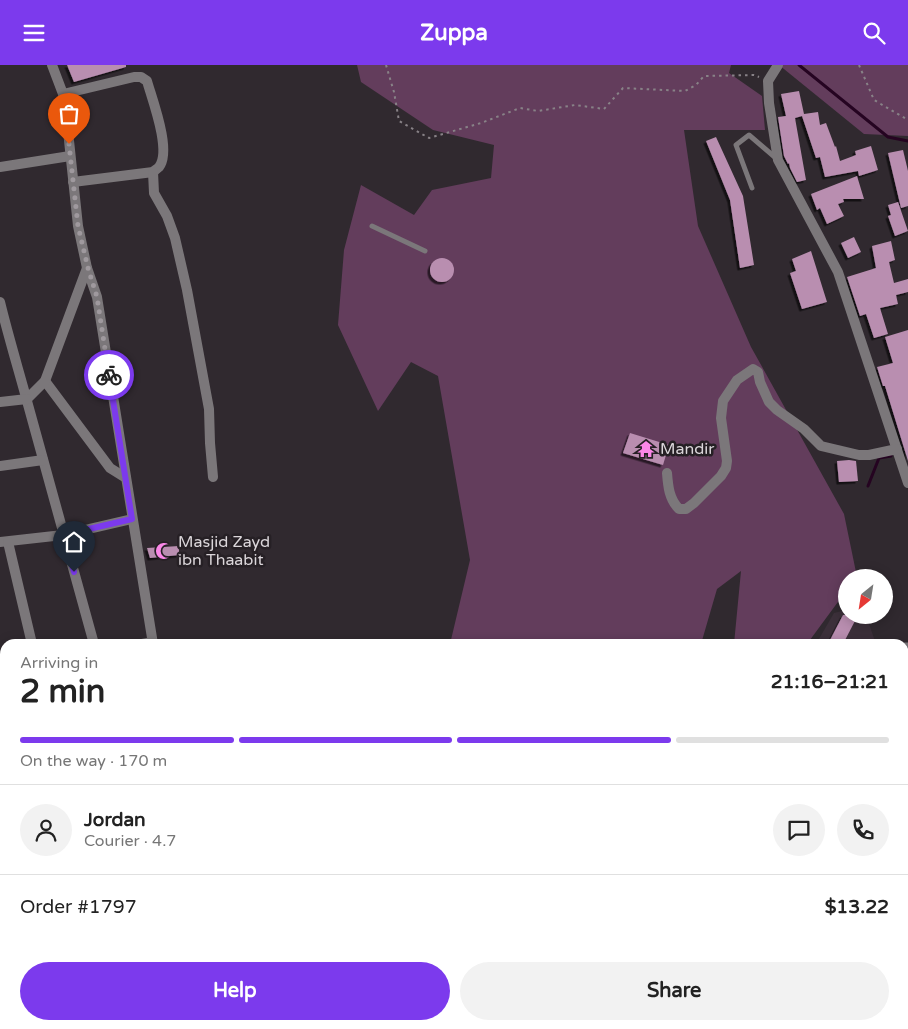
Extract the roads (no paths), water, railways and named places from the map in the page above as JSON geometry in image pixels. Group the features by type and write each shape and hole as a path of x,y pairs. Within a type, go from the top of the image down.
{"street":[{"path":"52,65 63,94 78,226 97,297 126,478 148,639"},
{"path":"778,65 768,81 769,103 778,160 838,272 898,449 905,459 908,483"},
{"path":"63,94 141,77 147,81 163,138 163,157 159,167 152,172 73,182"},
{"path":"0,167 70,156"},
{"path":"152,172 154,193 167,216 187,290 209,409 213,477"},
{"path":"0,402 27,399 44,381 88,268"},
{"path":"0,302 93,639"},
{"path":"667,473 668,489 673,503 679,509 686,509 694,503 721,476 726,468 727,461 721,418 723,401 737,380 753,369 758,372 760,382 769,402 804,429 820,446 858,455 869,455 898,449"},
{"path":"44,381 110,468 126,478"},
{"path":"0,466 43,460"},
{"path":"31,639 4,542 63,535 132,519"}],"lane":[{"path":"752,188 736,145 749,135 778,160"},
{"path":"372,227 425,251"}],"waterway":[{"path":"799,65 888,137 908,141"},
{"path":"868,486 879,458 891,456"}],"place":[{"name":"Mandir","path":"646,449"},
{"name":"Masjid Zayd ibn Thaabit","path":"164,551"}]}
